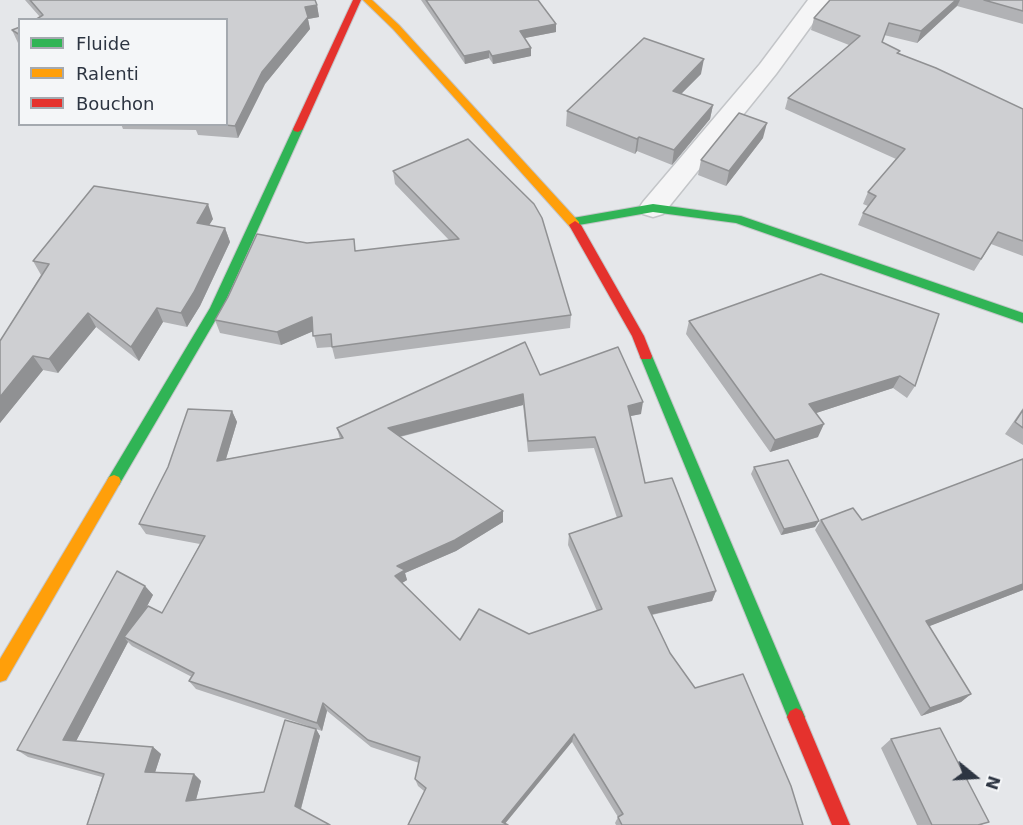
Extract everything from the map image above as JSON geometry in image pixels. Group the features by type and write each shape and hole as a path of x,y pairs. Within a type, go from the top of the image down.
{"street":[{"path":"0,674 216,309 357,0"},
{"path":"367,0 396,27 573,222 638,336 841,825"},
{"path":"653,208 768,69 819,0"},
{"path":"573,222 653,208 736,219 1023,318"}],"building":[{"path":"30,0 315,0 317,5 305,7 308,17 262,72 235,126 228,125 228,18 38,18 43,15"},
{"path":"426,0 538,0 556,24 520,31 531,48 492,56 489,51 464,56"},
{"path":"830,0 956,0 921,31 889,23 882,42 900,51 897,53 936,68 1023,109 1023,241 998,232 981,259 863,213 876,196 868,192 905,149 788,98 860,36 814,18"},
{"path":"984,0 1023,0 1023,11"},
{"path":"644,38 704,59 673,91 713,105 674,150 639,137 637,139 567,111"},
{"path":"739,113 767,123 729,171 701,160"},
{"path":"468,139 534,204 542,218 571,315 332,347 331,334 313,336 312,317 277,332 215,320 257,234 307,243 354,239 355,251 459,239 393,171"},
{"path":"94,186 208,204 197,223 225,228 194,292 181,313 157,308 131,347 88,313 49,359 33,356 0,397 0,341 49,264 33,261"},
{"path":"821,274 939,314 915,386 900,376 809,404 824,424 775,440 689,321"},
{"path":"525,342 540,375 618,347 643,402 628,406 645,483 672,478 716,591 648,607 670,653 695,688 743,674 791,786 803,825 622,825 618,817 623,814 574,734 502,822 508,825 408,825 426,788 415,779 420,757 368,740 323,703 317,723 189,681 194,673 124,637 148,606 162,613 205,536 139,524 168,467 188,409 232,411 217,461 343,438 337,428","holes":["523,394 528,441 595,437 622,516 569,534 602,609 529,634 479,609 460,640 395,576 405,570 397,566 455,540 503,511 388,428"]},
{"path":"1023,410 1023,428 1015,422"},
{"path":"1023,459 1023,584 926,621 971,694 930,708 821,520 853,508 862,520"},
{"path":"788,460 819,521 784,529 754,467"},
{"path":"117,571 145,586 63,740 153,747 145,772 194,774 186,801 264,792 285,720 316,729 295,806 330,825 87,825 104,774 17,750"},
{"path":"940,728 989,822 978,825 932,825 891,739"}],"traffic: fast":[{"path":"114,481 216,309 298,129"},
{"path":"573,222 653,208 737,219 1023,318"},
{"path":"646,356 796,717"}],"traffic: slow":[{"path":"367,0 396,27 575,225"},
{"path":"0,674 114,481"}],"traffic: jam":[{"path":"298,129 357,0"},
{"path":"575,225 638,336 646,356"},
{"path":"796,717 841,825"}]}
